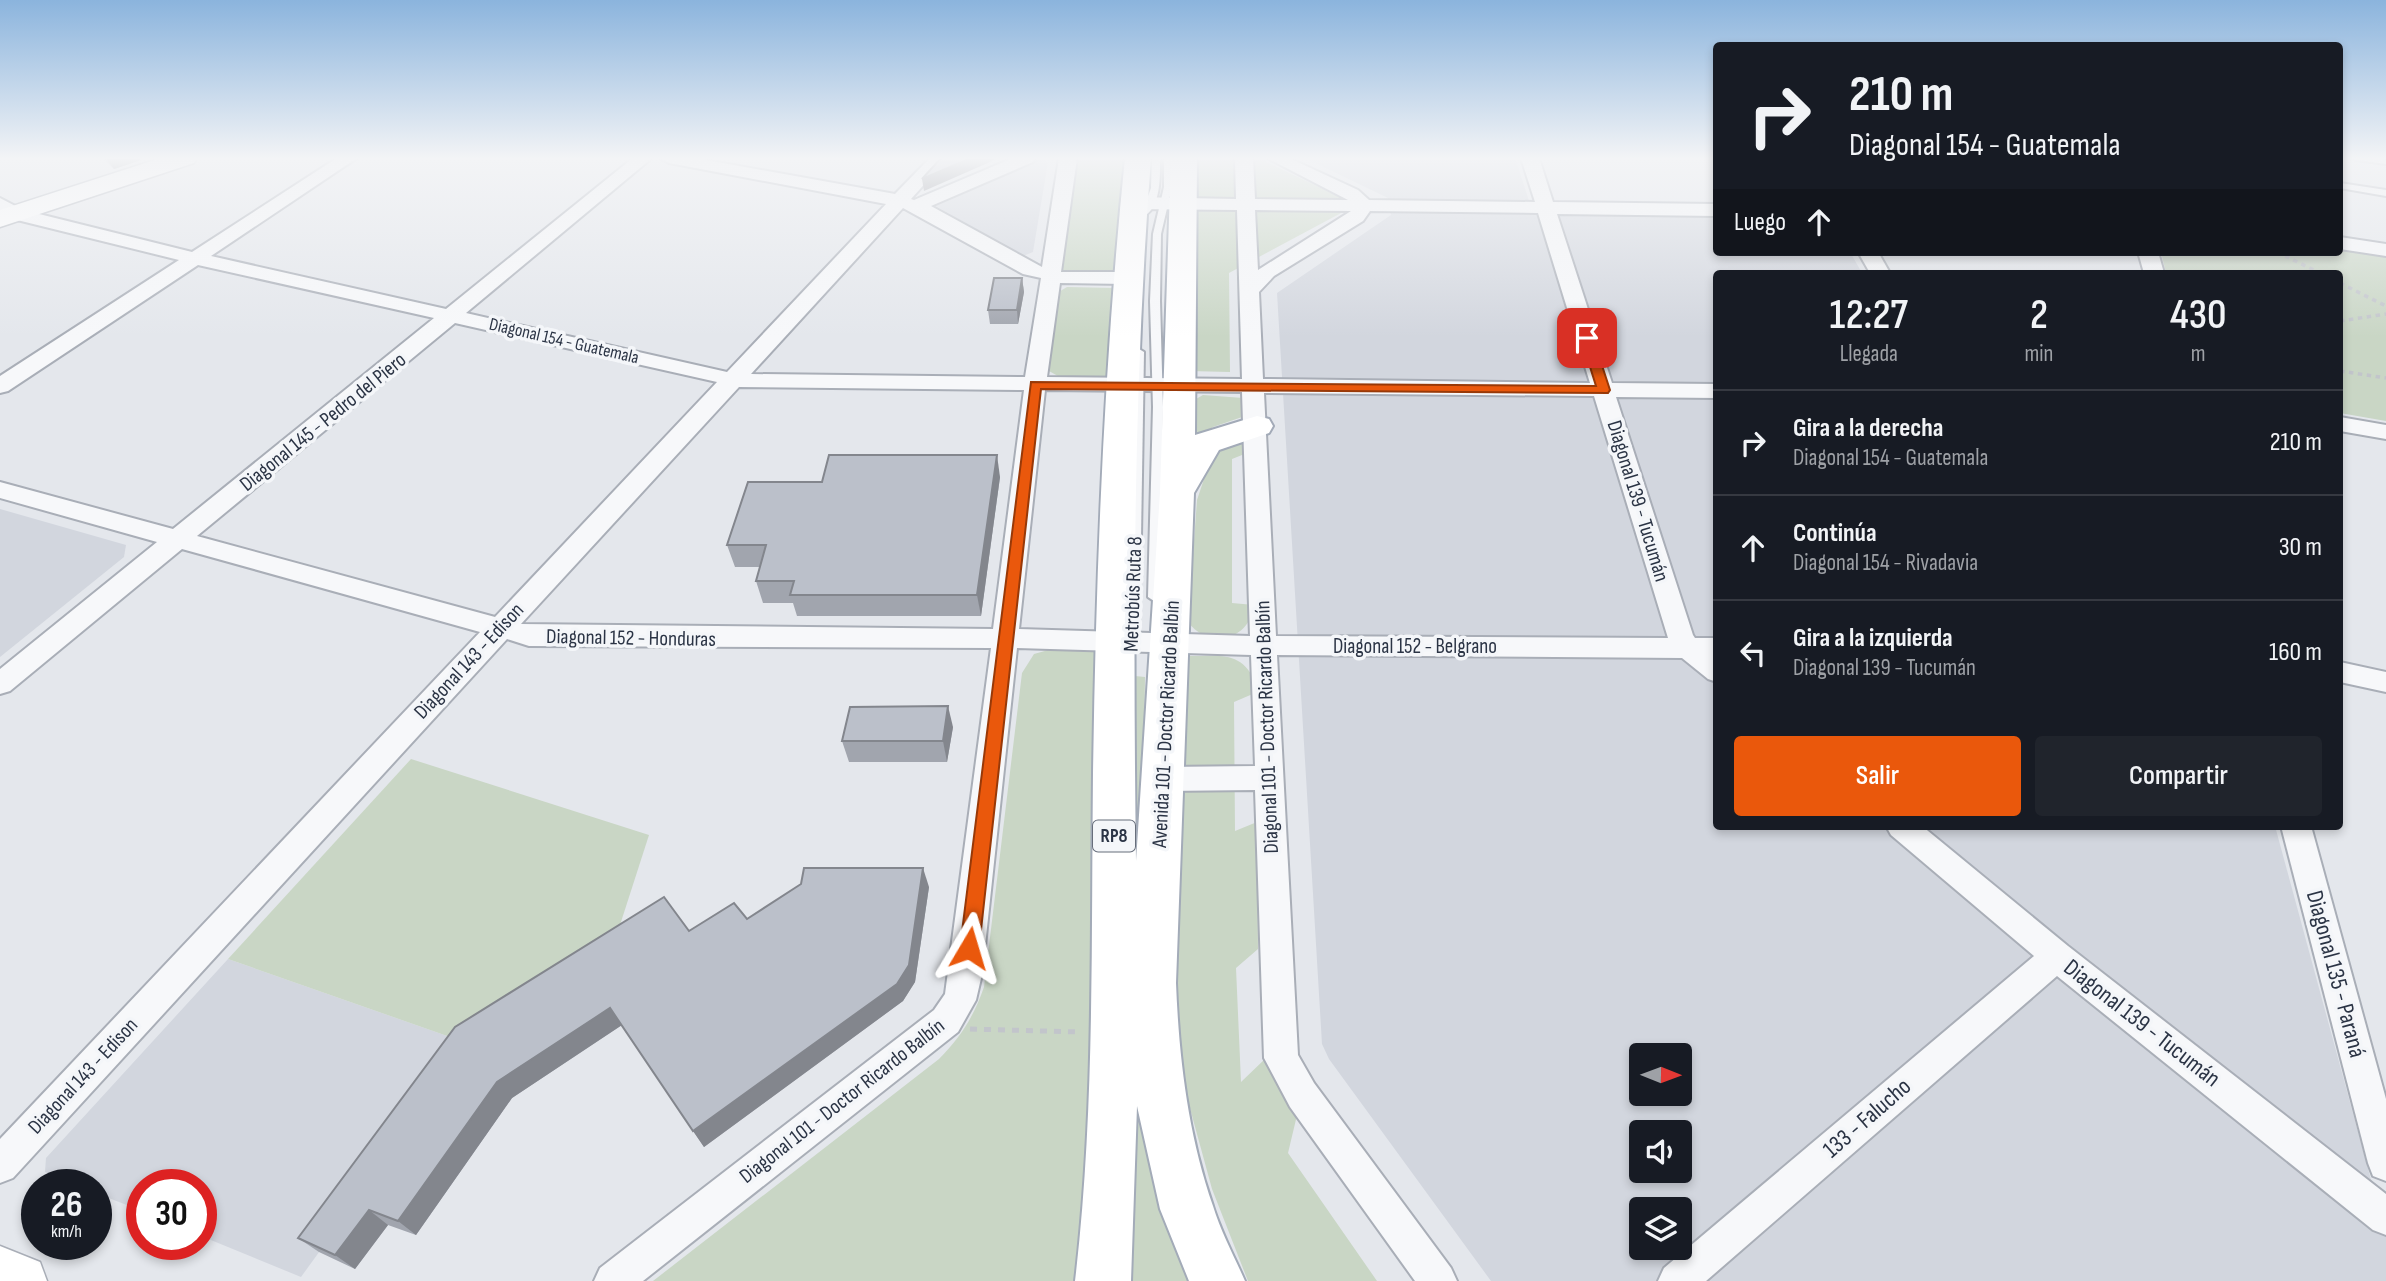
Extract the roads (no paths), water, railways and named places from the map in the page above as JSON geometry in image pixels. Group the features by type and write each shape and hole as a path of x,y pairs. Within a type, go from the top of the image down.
{"main road":[{"name":"Avenida 101 - Doctor Ricardo Balbín","path":"1151,218 1127,278 1150,386 1177,492 1143,639 1165,779 1152,983 1153,1038 1160,1102 1176,1183 1199,1246 1217,1281"},
{"name":"Avenida 101 - Doctor Ricardo Balbín","path":"1103,1281 1107,1242 1114,1033 1143,639 1156,218"},
{"path":"1177,492 1206,443 1257,426"},
{"path":"0,1272 21,1281"}],"street":[{"name":"Diagonal 154 - Guatemala","path":"25,218 735,380 1713,391"},
{"path":"0,386 256,218"},
{"name":"Diagonal 145 - Pedro del Piero","path":"0,684 571,218"},
{"name":"Diagonal 143 - Edison","path":"0,1165 498,630 735,380 894,218"},
{"path":"933,218 1030,271 1049,278 1127,278"},
{"name":"Diagonal 101 - Doctor Ricardo Balbín","path":"613,1281 946,1021 960,1000 966,974 1035,385 1059,218"},
{"name":"Diagonal 101 - Doctor Ricardo Balbín","path":"1247,218 1281,1058 1301,1094 1438,1281"},
{"path":"1250,291 1267,272 1353,218"},
{"name":"Diagonal 139 - Tucumán","path":"1548,218 1681,637 1688,648 1713,669"},
{"path":"2343,243 2386,250"},
{"path":"2343,425 2386,432"},
{"name":"Diagonal 152 - Honduras","path":"0,490 498,630 548,638 1143,639"},
{"name":"Diagonal 152 - Belgrano","path":"1143,639 1263,645 1713,648"},
{"path":"2343,673 2386,682"},
{"path":"1165,779 1269,778"},
{"name":"Diagonal 139 - Tucumán","path":"1906,830 2057,956 2386,1217"},
{"name":"Diagonal 135 - Paraná","path":"2297,830 2386,1164"},
{"name":"133 - Falucho","path":"1677,1281 2057,956"}],"lane":[{"name":"Metrobús Ruta 8","path":"1143,639 1150,386 1139,335 1145,218"},
{"name":"Metrobús Ruta 8","path":"1135,547 1150,386"},
{"path":"1152,983 1153,692"},
{"path":"1114,1033 1128,722"}]}
